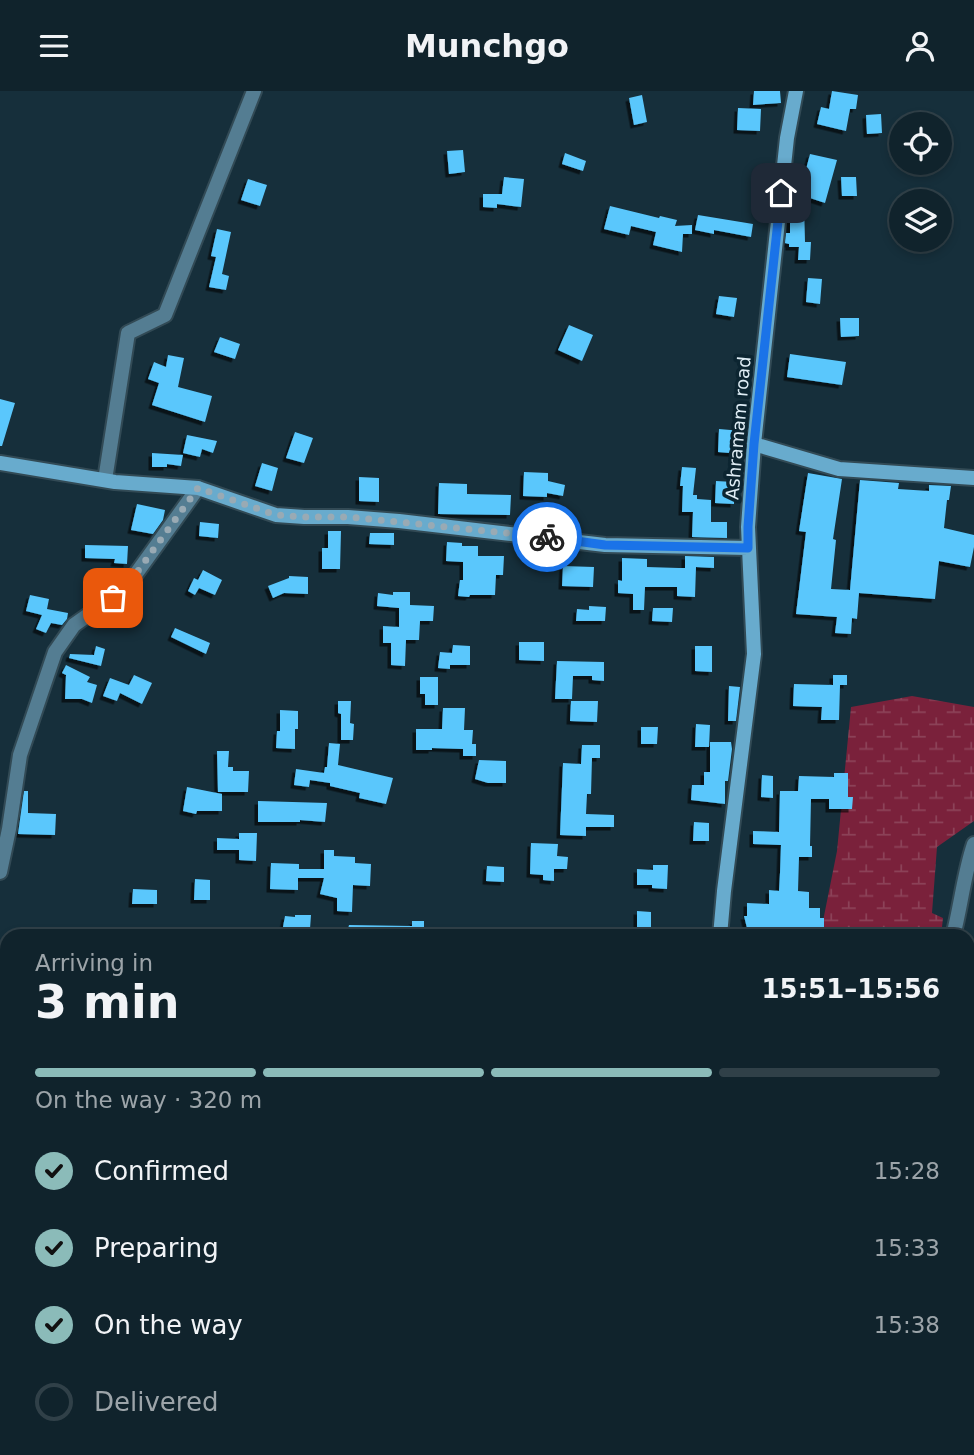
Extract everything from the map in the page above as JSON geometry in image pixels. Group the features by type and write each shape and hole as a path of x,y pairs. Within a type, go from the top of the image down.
{"street":[{"path":"105,480 128,333 165,316 254,91"},
{"name":"Ashramam road","path":"721,929 754,654 748,527 754,444 787,138 796,91"},
{"path":"754,444 839,468 974,478"},
{"path":"0,463 105,480 198,488 276,515 399,521 605,545 748,548"},
{"path":"0,872 20,755 55,652 74,625 125,589 198,488"},
{"path":"0,778 15,783"},
{"path":"955,929 968,861 974,844"}],"green space":[{"path":"912,696 974,707 974,821 937,847 932,913 943,918 942,929 821,929 837,851 851,707"}],"building":[{"path":"754,91 780,91 781,103 753,105"},
{"path":"832,91 858,95 856,109 850,109 846,131 817,124 821,107 829,109"},
{"path":"642,95 647,122 634,125 629,98"},
{"path":"738,108 761,109 760,131 737,130"},
{"path":"881,114 882,133 867,134 866,115"},
{"path":"463,150 465,172 449,174 447,151"},
{"path":"565,153 586,161 583,171 562,164"},
{"path":"810,154 837,160 825,203 810,198 809,202 804,202 805,242 811,242 810,260 798,260 799,247 789,247 789,244 785,243 786,233 790,233 790,204 793,204 796,177 804,177"},
{"path":"504,177 524,179 521,207 497,204 497,208 483,207 483,194 502,194"},
{"path":"841,177 856,177 857,196 842,196"},
{"path":"248,179 267,185 260,206 241,200"},
{"path":"610,206 677,220 675,226 692,225 692,234 683,234 682,252 653,245 656,232 631,226 629,235 604,229"},
{"path":"698,215 753,224 751,237 714,230 714,234 695,230"},
{"path":"217,229 231,232 222,274 229,276 226,290 209,287 216,257 211,256"},
{"path":"808,278 822,279 820,304 806,302"},
{"path":"719,296 737,298 734,317 716,314"},
{"path":"840,318 859,318 859,336 841,337"},
{"path":"569,325 593,335 582,361 558,350"},
{"path":"220,337 240,344 235,359 214,352"},
{"path":"790,354 846,362 842,385 787,377"},
{"path":"168,355 184,358 178,387 212,396 205,422 152,405 159,383 148,379 154,362 166,367"},
{"path":"0,399 15,403 2,446 0,446"},
{"path":"719,429 742,431 741,454 718,452"},
{"path":"295,432 313,438 304,463 286,458"},
{"path":"187,435 217,441 213,453 202,449 200,457 183,453"},
{"path":"152,453 183,455 181,466 167,464 167,467 152,467"},
{"path":"262,463 278,468 272,491 255,486"},
{"path":"682,467 696,468 693,495 697,495 697,499 711,500 711,522 727,522 727,538 692,537 693,512 682,512"},
{"path":"524,472 548,473 548,481 565,485 563,496 547,493 547,497 523,496"},
{"path":"808,473 842,479 833,539 836,540 831,589 850,590 860,480 899,483 898,489 929,491 929,485 951,486 944,528 974,535 970,567 939,561 935,599 859,593 857,619 852,618 851,634 835,633 837,617 796,614 806,532 799,531"},
{"path":"359,477 379,478 379,502 359,501"},
{"path":"716,481 734,482 734,504 715,503"},
{"path":"439,483 467,484 467,494 511,495 510,515 438,514"},
{"path":"137,504 165,510 163,520 153,534 131,530"},
{"path":"200,522 219,524 218,538 199,536"},
{"path":"328,531 341,531 340,569 322,569 322,548 328,548"},
{"path":"370,533 394,533 394,545 369,544"},
{"path":"447,542 478,546 478,556 504,556 503,575 496,575 495,595 458,596 460,580 463,580 463,562 446,561"},
{"path":"85,545 128,546 127,564 114,563 115,559 85,558"},
{"path":"685,556 714,557 714,568 696,567 695,597 677,596 677,587 645,587 644,610 633,610 633,594 618,593 618,580 622,581 622,558 647,559 647,567 685,568"},
{"path":"563,566 594,567 593,587 562,586"},
{"path":"203,570 222,580 215,595 199,588 195,595 188,591 194,578 198,580"},
{"path":"289,576 308,577 308,594 284,593 273,598 268,586"},
{"path":"393,592 410,592 410,605 434,606 433,621 420,621 419,640 406,640 405,666 391,665 391,643 383,643 383,626 399,627 399,608 377,606 378,593 393,595"},
{"path":"30,595 49,599 47,609 68,613 67,619 62,625 51,623 46,633 36,629 42,615 26,611"},
{"path":"589,606 606,607 605,621 576,621 577,609 589,610"},
{"path":"653,608 673,608 672,622 652,621"},
{"path":"175,628 210,643 206,654 171,637"},
{"path":"519,642 544,642 544,661 519,660"},
{"path":"453,645 470,646 470,665 450,665 450,669 438,668 440,652 452,653"},
{"path":"96,646 105,649 101,666 69,658 70,654 94,655"},
{"path":"695,646 712,646 712,672 695,671"},
{"path":"557,661 604,662 604,681 592,680 592,676 573,676 572,699 555,699"},
{"path":"66,665 90,677 87,682 97,685 92,703 82,699 65,699 66,675 62,673"},
{"path":"134,675 152,683 142,704 120,693 117,701 103,696 110,678 129,685"},
{"path":"833,675 847,675 847,685 840,685 839,720 821,720 822,707 793,706 794,684 833,685"},
{"path":"420,677 438,677 438,705 425,705 425,694 420,694"},
{"path":"729,686 740,687 736,721 728,721"},
{"path":"338,701 351,701 350,723 354,724 353,740 341,740"},
{"path":"571,701 598,701 597,722 570,721"},
{"path":"443,708 465,708 464,730 473,730 472,744 476,744 476,756 463,756 463,749 416,750 416,729 442,729"},
{"path":"280,710 298,711 295,749 276,748 277,731 280,731"},
{"path":"696,724 710,725 709,747 695,747"},
{"path":"641,727 658,727 657,744 641,744"},
{"path":"710,742 731,742 728,781 725,781 725,804 691,800 692,785 704,785 704,772 710,772"},
{"path":"329,743 340,744 338,765 393,778 386,804 359,798 360,793 330,786 330,783 310,780 309,787 294,785 296,769 324,773"},
{"path":"582,745 600,745 600,758 592,758 591,794 587,794 586,814 614,815 614,827 586,827 586,836 560,835 563,763 581,764"},
{"path":"217,751 229,751 228,767 233,767 233,771 249,771 248,792 218,792"},
{"path":"479,760 506,761 506,783 488,783 475,779"},
{"path":"834,773 848,773 848,797 853,797 852,809 829,809 829,799 811,799 812,857 799,857 798,891 809,892 809,908 820,908 824,927 747,929 744,916 747,916 747,903 769,904 769,890 779,891 781,845 753,844 753,831 779,832 780,791 798,791 799,776 834,777"},
{"path":"762,775 773,776 773,798 761,797"},
{"path":"187,787 222,794 222,811 197,811 196,814 183,811"},
{"path":"24,791 28,791 28,813 56,814 55,835 18,834"},
{"path":"258,801 327,803 325,822 258,822"},
{"path":"694,822 709,823 709,841 693,841"},
{"path":"239,833 257,833 256,861 239,860 239,850 217,850 217,838 239,839"},
{"path":"531,843 558,844 557,856 568,857 567,869 554,869 554,881 543,880 543,875 530,874"},
{"path":"324,850 334,850 334,856 355,857 355,863 371,864 370,886 353,885 352,912 337,911 337,898 320,894 324,878 298,878 298,890 270,889 271,863 299,864 299,869 324,869"},
{"path":"653,865 668,865 667,889 637,885 637,869 653,870"},
{"path":"487,866 504,867 504,882 486,881"},
{"path":"195,879 210,880 210,900 194,900"},
{"path":"133,889 157,890 157,904 132,904"},
{"path":"637,911 651,912 651,929 637,929"},
{"path":"311,915 310,929 283,927 285,916"},
{"path":"412,921 424,921 424,929 348,929 349,925 412,926"}],"way so far":[{"path":"113,598 125,589 198,488 276,515 422,523 547,537"}],"route":[{"path":"547,537 605,545 748,548 754,444 781,193"}]}
